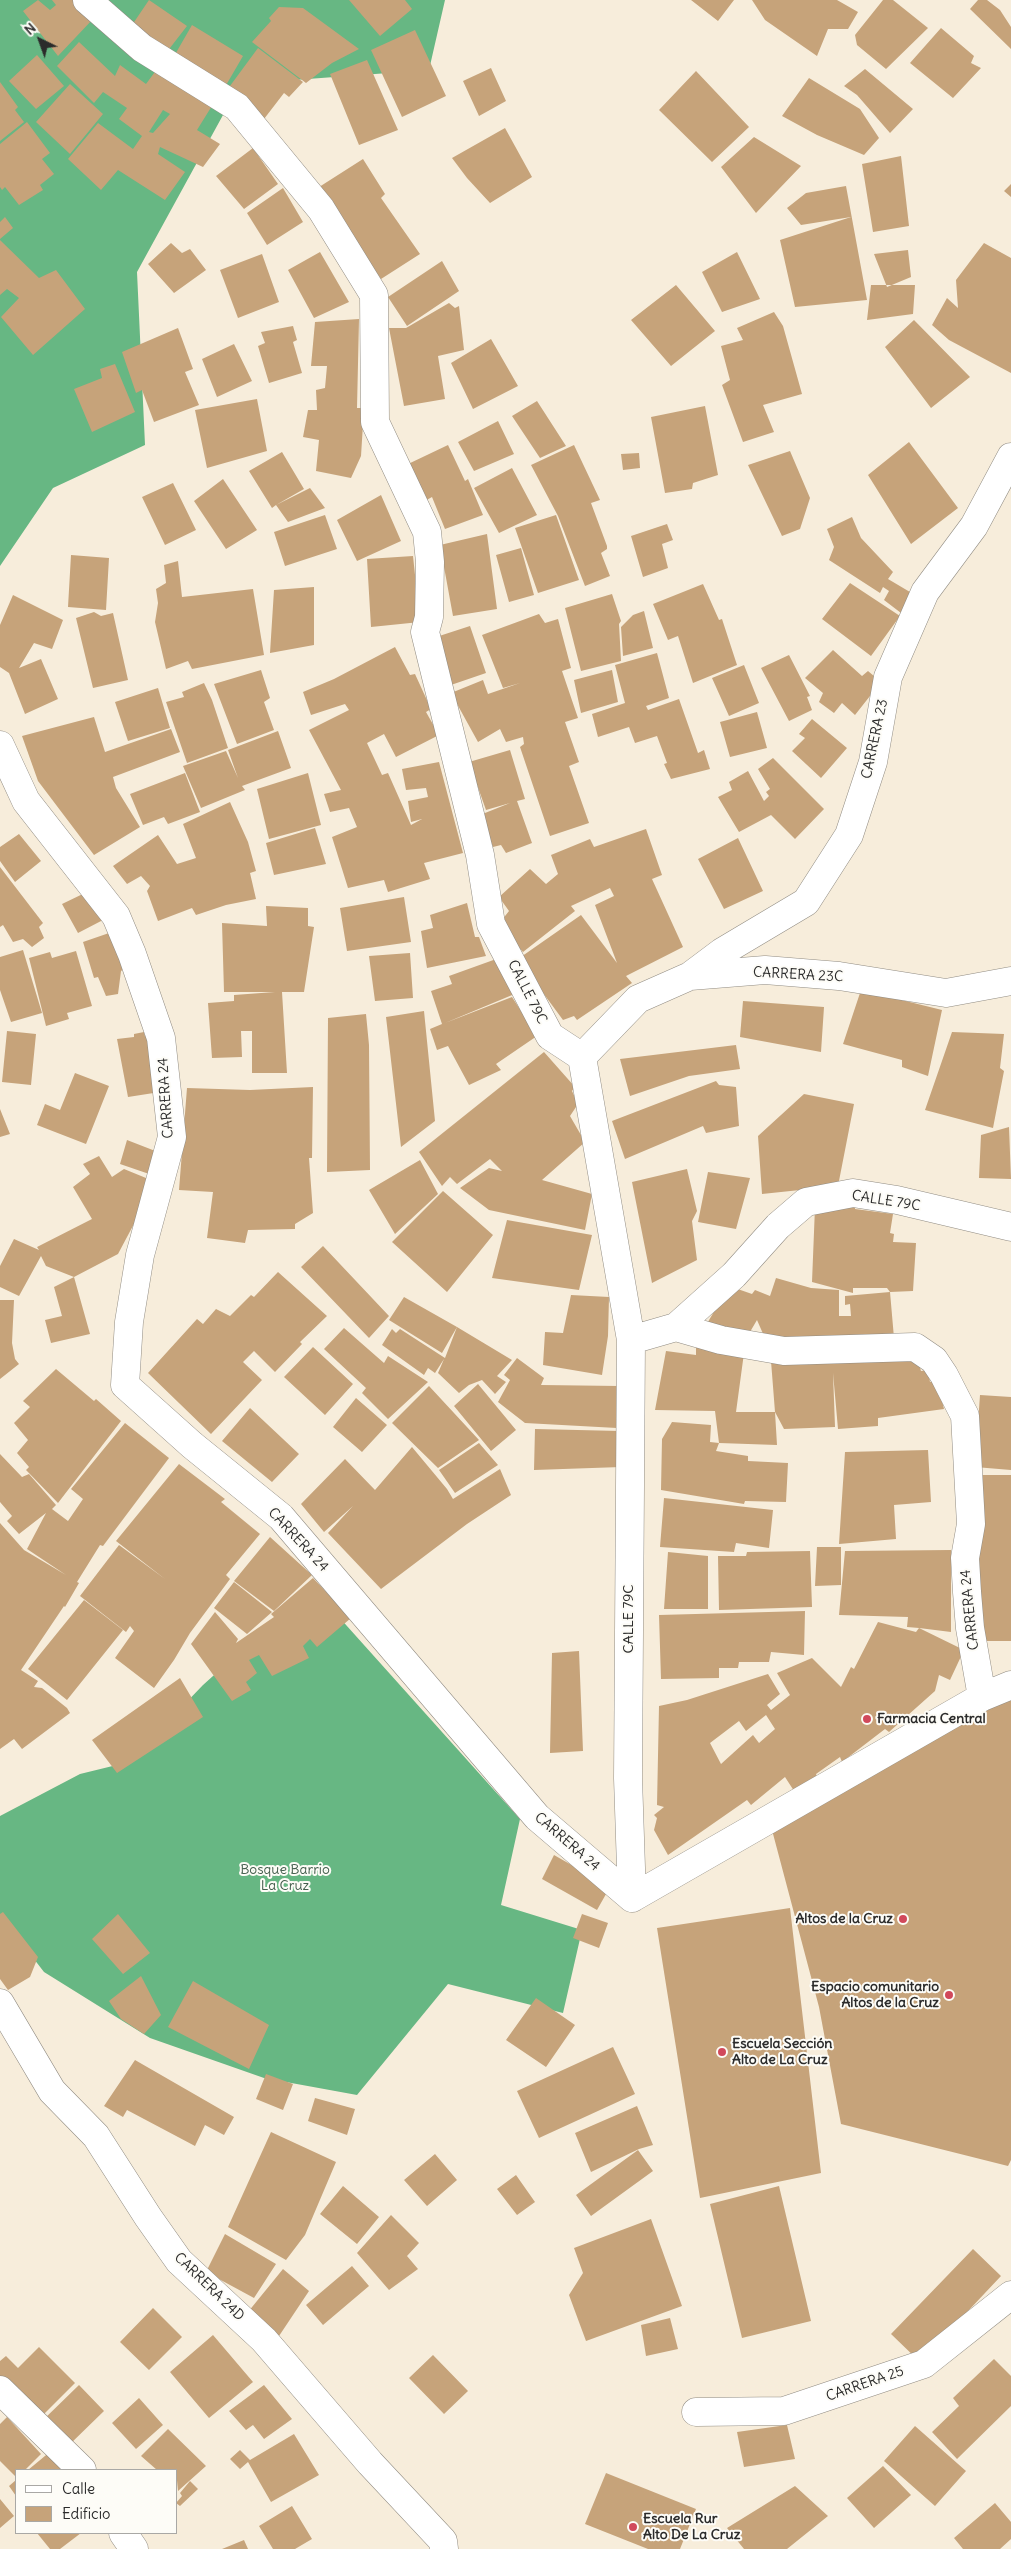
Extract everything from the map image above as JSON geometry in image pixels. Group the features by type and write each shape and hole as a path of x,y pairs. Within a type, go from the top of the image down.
{"street":[{"name":"CALLE 79C","path":"87,0 142,48 237,107 321,209 374,295 375,422 426,532 430,562 429,608 425,632 480,855 491,924 550,1036 582,1057 631,1340 628,1778 632,1898"},
{"name":"CARRERA 23","path":"690,976 722,952 806,902 849,835 873,762 888,677 925,592 974,526 1011,457"},
{"name":"CARRERA 24","path":"0,745 26,801 116,916 132,954 161,1038 172,1137 140,1255 129,1322 125,1385 192,1444 282,1517 537,1817 632,1898"},
{"name":"CARRERA 23C","path":"582,1057 638,998 690,976 765,970 839,976 946,993 1011,981"},
{"name":"CALLE 79C","path":"631,1340 676,1327 734,1275 778,1226 806,1202 854,1193 897,1200 1011,1227"},
{"name":"CARRERA 24","path":"676,1327 722,1340 784,1351 915,1346 934,1360 965,1416 971,1524 965,1558 967,1592 970,1628 982,1697"},
{"path":"632,1898 982,1697 1011,1685"},
{"name":"CARRERA 24D","path":"0,2003 52,2091 96,2136 179,2261 264,2340 370,2463 443,2541 444,2549"},
{"name":"CARRERA 25","path":"696,2412 784,2411 924,2364 1011,2295"},
{"path":"0,2390 81,2469"},
{"path":"124,2534 134,2549"}],"green space":[{"path":"0,0 445,0 429,70 240,84 137,272 145,445 53,488 0,566"},
{"name":"Bosque Barrio La Cruz","path":"312,1587 520,1819 501,1905 582,1930 563,2013 448,1984 357,2095 264,2078 150,2038 44,1972 0,1915 0,1816 80,1774 129,1762 203,1685"}],"building":[{"path":"38,0 50,10 56,5 52,0 75,0 93,19 58,56 23,11"},
{"path":"149,0 187,26 163,57 128,31"},
{"path":"349,0 405,0 412,9 380,36"},
{"path":"691,0 734,0 718,21"},
{"path":"752,0 837,0 858,12 848,29 828,29 817,56 765,20"},
{"path":"883,0 893,0 928,28 886,69 857,45 855,35"},
{"path":"978,0 987,0 1000,10 1011,27 1011,49 970,9"},
{"path":"279,7 303,8 359,49 332,63 306,83 252,42 271,21 269,18"},
{"path":"192,25 243,56 225,87 173,58"},
{"path":"941,28 974,56 971,63 981,68 953,98 910,63"},
{"path":"415,30 446,96 402,117 371,50"},
{"path":"79,42 115,76 120,65 146,84 160,65 215,101 197,130 220,144 203,167 160,147 158,154 185,172 165,200 118,170 101,190 68,159 98,123 133,149 142,136 119,119 127,108 103,92 94,103 57,66","holes":["163,110 170,114 153,133 149,132"]},
{"path":"258,48 303,82 289,97 284,93 264,119 227,90"},
{"path":"37,55 64,86 36,109 9,81"},
{"path":"367,60 398,130 359,145 330,74"},
{"path":"491,68 506,101 479,116 463,81"},
{"path":"865,69 913,109 890,133 857,95 844,86"},
{"path":"696,71 749,127 712,162 659,110"},
{"path":"809,78 860,109 879,138 864,155 817,135 782,116"},
{"path":"0,82 18,107 15,110 24,122 0,141"},
{"path":"70,84 103,114 70,154 36,122"},
{"path":"27,122 50,153 42,159 54,174 40,185 43,190 19,205 5,187 2,190 0,187 0,144"},
{"path":"505,128 532,177 490,203 452,158"},
{"path":"754,137 801,166 756,213 721,167"},
{"path":"253,148 278,184 244,209 216,176"},
{"path":"901,156 909,226 873,232 862,164"},
{"path":"363,159 385,194 381,198 420,254 381,279 316,189"},
{"path":"1011,184 1011,197 1004,191"},
{"path":"846,186 867,300 795,307 780,240 851,217 801,225 787,208 806,193"},
{"path":"283,188 303,222 267,245 247,213"},
{"path":"5,217 13,228 0,239 0,222"},
{"path":"0,240 39,278 56,270 85,309 33,355 1,317 19,298 7,289 0,295"},
{"path":"171,243 182,253 190,249 206,270 174,293 148,264"},
{"path":"984,243 1011,258 1011,373 949,340 932,325 947,298 958,308 956,280"},
{"path":"908,250 911,277 887,287 874,254"},
{"path":"320,252 349,302 314,318 288,270"},
{"path":"737,252 760,299 722,312 702,272"},
{"path":"262,254 279,302 238,318 220,270"},
{"path":"442,261 459,291 407,326 388,297"},
{"path":"676,285 715,331 671,366 631,320"},
{"path":"871,285 915,285 913,314 867,320"},
{"path":"449,303 455,308 459,306 464,350 438,356 445,399 404,406 389,328 406,328"},
{"path":"774,312 783,326 802,394 763,405 774,432 743,442 722,385 730,380 721,346 743,340 737,328"},
{"path":"359,319 357,408 364,408 361,456 351,478 316,471 319,440 303,437 308,410 317,410 316,390 325,388 327,366 311,366 315,322"},
{"path":"914,320 970,377 931,408 885,347"},
{"path":"293,326 297,340 293,342 302,373 269,383 258,346 265,343 261,332"},
{"path":"178,328 193,369 185,372 199,405 154,422 142,390 136,393 122,352"},
{"path":"491,339 518,386 473,409 451,363"},
{"path":"234,344 252,381 217,397 202,359"},
{"path":"115,364 135,412 92,432 74,389 102,378 100,369"},
{"path":"257,399 267,451 207,468 195,410"},
{"path":"537,401 566,446 540,458 512,416"},
{"path":"705,406 718,475 693,483 692,489 665,493 651,417"},
{"path":"498,421 514,454 474,471 458,442"},
{"path":"909,442 958,508 911,544 868,475"},
{"path":"448,445 465,481 468,479 483,515 445,529 432,497 423,502 406,465"},
{"path":"574,445 600,500 591,503 607,546 607,549 601,553 610,576 585,586 558,516 531,465"},
{"path":"790,451 810,498 800,529 782,536 748,465"},
{"path":"282,452 304,489 272,508 249,471"},
{"path":"639,453 640,468 623,470 621,454"},
{"path":"512,468 537,515 499,533 474,488"},
{"path":"223,479 257,530 226,549 194,501"},
{"path":"173,483 196,530 165,545 142,497"},
{"path":"310,488 325,508 288,522 276,505"},
{"path":"381,495 401,541 357,561 337,520"},
{"path":"325,515 337,549 285,566 274,532"},
{"path":"556,515 579,580 538,593 515,528"},
{"path":"852,517 861,538 893,572 888,579 915,595 901,613 884,600 889,591 883,587 880,593 829,560 834,547 827,529"},
{"path":"667,524 673,540 662,544 668,568 643,577 631,536"},
{"path":"487,534 497,609 453,616 440,545"},
{"path":"521,548 534,595 509,602 496,555"},
{"path":"71,555 109,558 106,610 68,607"},
{"path":"413,556 420,622 371,627 367,559"},
{"path":"178,561 182,597 253,589 264,655 192,669 188,661 166,669 155,622 158,603 156,589 166,583 164,565"},
{"path":"850,583 900,616 871,656 822,619"},
{"path":"703,584 719,620 722,619 737,665 693,683 678,636 668,640 653,604"},
{"path":"314,587 314,645 270,653 274,590"},
{"path":"612,594 621,621 619,624 621,661 581,671 565,608"},
{"path":"13,595 63,620 52,649 34,643 19,668 41,659 58,699 25,714 9,673 0,667 0,625"},
{"path":"644,611 653,648 623,656 621,627 633,615"},
{"path":"94,612 101,616 113,613 128,680 93,688 76,618"},
{"path":"539,614 545,623 558,619 571,668 562,671 578,718 565,722 579,762 569,766 589,823 550,836 520,747 524,744 523,737 506,742 500,729 478,742 451,693 483,680 488,694 520,683 503,688 482,635"},
{"path":"470,626 486,673 448,686 430,639"},
{"path":"395,647 410,675 415,674 431,709 426,712 439,735 396,757 384,734 367,743 382,775 388,773 411,825 422,819 411,822 408,801 428,797 426,788 406,790 402,769 439,762 463,853 424,863 430,879 388,892 384,880 348,888 332,837 357,827 349,808 330,812 324,794 341,790 309,730 349,710 345,704 311,715 303,692 334,679"},
{"path":"833,650 862,676 868,671 881,682 855,715 842,703 834,713 819,702 823,693 805,678"},
{"path":"657,653 669,698 646,706 648,710 679,699 698,753 704,750 710,769 671,779 664,764 667,763 657,736 635,743 629,727 598,737 592,714 625,703 615,665"},
{"path":"789,655 810,696 807,697 812,710 789,721 761,668"},
{"path":"744,665 759,703 729,716 712,678"},
{"path":"261,670 270,698 264,702 274,730 237,744 214,684"},
{"path":"612,670 618,702 581,713 574,680"},
{"path":"204,683 212,700 228,748 187,763 166,702 184,697 182,692"},
{"path":"158,688 170,728 128,741 115,702"},
{"path":"757,712 767,748 730,757 720,722"},
{"path":"94,717 105,752 171,729 180,752 113,777 116,788 140,827 94,855 38,781 22,736"},
{"path":"812,719 847,748 821,778 792,751 805,738 799,734"},
{"path":"278,731 291,768 242,786 245,790 201,808 183,766 226,751 238,778 228,750"},
{"path":"510,750 525,799 517,801 532,843 506,853 501,845 493,847 480,815 510,803 486,810 469,762"},
{"path":"773,758 824,809 795,839 771,815 739,832 718,797 732,790 729,782 748,771 764,801 769,796 766,792 770,789 758,769"},
{"path":"185,773 200,812 168,824 164,817 143,825 130,794"},
{"path":"308,773 321,825 269,839 257,789"},
{"path":"230,802 248,842 256,871 250,873 256,899 226,905 196,915 192,908 158,921 147,891 150,886 141,876 127,884 113,866 158,835 177,864 196,858 183,824"},
{"path":"315,828 326,864 274,875 266,843"},
{"path":"646,829 662,875 652,879 683,947 626,976 632,983 577,1020 574,1016 563,1020 518,959 581,915 617,963 595,905 614,896 610,888 571,906 575,911 523,952 498,925 509,911 499,897 530,869 546,884 558,874 551,855 590,839 594,847"},
{"path":"19,834 41,861 15,882 0,861 0,847"},
{"path":"738,838 763,891 724,909 698,859"},
{"path":"0,867 43,923 39,927 44,938 32,947 23,939 13,942 3,925 0,927"},
{"path":"89,891 103,920 78,933 62,904"},
{"path":"404,897 411,942 347,951 340,908"},
{"path":"467,903 475,937 479,937 486,956 427,968 421,931 433,928 430,915"},
{"path":"266,906 308,908 308,926 314,927 304,992 282,992 287,1073 252,1073 252,1031 241,1031 242,1057 212,1058 208,1003 234,1001 234,995 275,992 224,992 222,923 267,926"},
{"path":"112,932 124,969 121,971 118,994 106,996 98,977 94,978 83,942"},
{"path":"23,950 42,1013 11,1022 0,990 0,957"},
{"path":"76,951 92,1006 67,1013 69,1019 46,1026 29,958 50,952 52,958"},
{"path":"410,953 413,998 375,1001 369,956"},
{"path":"499,958 517,993 445,1023 512,997 537,1036 496,1064 501,1070 469,1085 448,1046 437,1050 430,1029 442,1024 431,991 452,984 449,976"},
{"path":"861,990 942,1010 928,1076 902,1067 902,1060 843,1044"},
{"path":"743,1001 824,1007 821,1052 740,1037"},
{"path":"424,1011 435,1121 401,1147 386,1017"},
{"path":"366,1014 369,1045 370,1170 327,1172 328,1018"},
{"path":"7,1031 36,1034 31,1085 2,1082"},
{"path":"144,1032 145,1036 153,1035 160,1092 128,1097 117,1039 134,1037 134,1034"},
{"path":"952,1032 1004,1034 1000,1068 1004,1071 993,1128 925,1110"},
{"path":"736,1045 740,1069 689,1076 630,1096 620,1059"},
{"path":"544,1052 575,1087 572,1091 578,1104 570,1116 585,1142 542,1180 592,1194 585,1230 489,1210 460,1188 489,1168 502,1171 490,1159 457,1184 450,1177 442,1186 419,1152"},
{"path":"75,1073 109,1086 86,1144 37,1125 45,1104 60,1110"},
{"path":"716,1081 719,1085 736,1087 739,1126 706,1133 703,1126 625,1159 612,1121"},
{"path":"313,1087 312,1158 309,1158 313,1213 295,1224 295,1229 248,1230 245,1243 207,1238 213,1192 179,1190 187,1088 250,1090"},
{"path":"804,1094 854,1104 838,1186 762,1194 758,1136"},
{"path":"0,1109 10,1134 0,1137"},
{"path":"1009,1127 1011,1179 979,1178 981,1135"},
{"path":"127,1140 163,1154 155,1176 120,1164"},
{"path":"99,1156 112,1177 124,1169 146,1178 146,1181 151,1185 144,1205 118,1254 74,1277 46,1266 41,1256 19,1296 0,1287 0,1266 14,1239 39,1250 37,1247 92,1219 73,1187 90,1174 83,1164"},
{"path":"420,1160 438,1194 395,1234 369,1190"},
{"path":"687,1169 697,1211 692,1221 697,1260 652,1283 632,1182"},
{"path":"708,1172 750,1178 736,1229 698,1222"},
{"path":"443,1191 493,1235 447,1292 392,1242"},
{"path":"855,1201 855,1209 893,1214 890,1233 894,1234 893,1242 916,1243 913,1291 890,1292 887,1288 853,1288 853,1293 812,1282 815,1207"},
{"path":"507,1220 592,1235 579,1290 492,1278"},
{"path":"323,1246 389,1316 369,1338 301,1267"},
{"path":"278,1272 327,1316 300,1342 302,1344 275,1372 254,1351 243,1362 262,1380 211,1434 148,1373 197,1319 203,1324 216,1309 230,1316 251,1295 254,1297"},
{"path":"74,1277 90,1334 51,1343 45,1320 62,1316 54,1287"},
{"path":"776,1278 811,1288 839,1290 839,1316 851,1316 850,1304 845,1305 845,1296 890,1292 894,1338 839,1342 764,1336 757,1320 747,1337 705,1327 729,1286 752,1294 755,1290 770,1296"},
{"path":"571,1295 609,1297 608,1336 602,1375 543,1365 545,1332 563,1333"},
{"path":"404,1297 457,1327 442,1353 389,1320"},
{"path":"0,1300 14,1300 12,1343 15,1359 19,1364 0,1379"},
{"path":"457,1327 512,1360 497,1376 506,1382 495,1394 482,1380 469,1385 459,1393 438,1373 444,1359 435,1373 428,1368 424,1375 382,1345 392,1329 396,1333 400,1329 445,1358"},
{"path":"344,1328 384,1363 388,1356 428,1382 388,1419 362,1393 366,1388 324,1349"},
{"path":"696,1343 744,1353 736,1412 775,1412 777,1445 719,1443 715,1411 655,1410 666,1351 696,1355"},
{"path":"313,1347 353,1384 325,1415 284,1377"},
{"path":"916,1354 921,1371 928,1370 930,1382 937,1380 944,1409 878,1418 878,1426 838,1429 833,1373 835,1427 784,1429 775,1412 771,1361"},
{"path":"517,1358 544,1378 541,1385 619,1386 617,1428 525,1423 498,1402 510,1380 504,1375"},
{"path":"56,1369 94,1401 96,1399 121,1421 58,1503 26,1470 29,1467 17,1453 28,1440 14,1423 30,1407 23,1401"},
{"path":"478,1384 516,1430 491,1451 454,1406"},
{"path":"429,1386 479,1440 438,1468 392,1423"},
{"path":"980,1395 1011,1397 1011,1470 975,1467"},
{"path":"356,1398 387,1425 362,1452 333,1427"},
{"path":"250,1408 299,1454 272,1482 222,1441"},
{"path":"672,1422 711,1425 710,1442 719,1443 716,1451 748,1456 748,1461 788,1463 786,1502 745,1501 744,1504 661,1490 662,1439"},
{"path":"125,1423 169,1458 103,1546 100,1545 77,1582 79,1583 65,1607 21,1670 38,1681 34,1687 42,1688 67,1708 70,1713 22,1749 14,1739 0,1749 0,1523 24,1550 66,1575 27,1549 46,1513 19,1534 7,1521 12,1516 0,1502 0,1454 22,1477 29,1474 56,1505 52,1509 68,1521 83,1499 71,1489"},
{"path":"535,1429 620,1431 621,1467 534,1470"},
{"path":"479,1443 498,1465 455,1493 439,1470"},
{"path":"412,1447 453,1499 500,1469 511,1495 467,1524 381,1589 328,1533 353,1506 324,1532 301,1504 345,1459 375,1490"},
{"path":"928,1450 931,1502 894,1505 896,1539 839,1544 845,1452"},
{"path":"179,1464 225,1499 221,1502 260,1534 226,1575 230,1579 190,1633 154,1688 115,1658 134,1631 130,1626 126,1632 80,1596 119,1545 165,1579 116,1541"},
{"path":"980,1475 1011,1475 1011,1641 979,1641 974,1577"},
{"path":"664,1498 773,1510 769,1548 736,1543 734,1552 660,1547"},
{"path":"270,1537 312,1575 274,1611 234,1581"},
{"path":"817,1547 841,1547 841,1585 815,1586"},
{"path":"951,1550 951,1632 907,1627 908,1617 839,1615 845,1551"},
{"path":"810,1551 812,1607 719,1610 718,1556 746,1556 747,1552"},
{"path":"668,1552 708,1556 708,1609 664,1609"},
{"path":"313,1578 351,1618 317,1647 310,1639 303,1646 309,1658 272,1676 259,1655 249,1660 257,1673 246,1682 251,1690 232,1701 191,1644 215,1612 238,1639 236,1643 274,1617 271,1614"},
{"path":"234,1582 272,1612 247,1634 214,1608"},
{"path":"84,1600 123,1630 67,1700 28,1669"},
{"path":"805,1611 804,1655 771,1652 769,1662 739,1662 738,1668 719,1668 719,1678 661,1679 659,1615"},
{"path":"878,1622 916,1632 919,1628 964,1650 950,1680 939,1675 935,1691 889,1732 885,1729 842,1762 840,1757 816,1774 818,1781 796,1794 785,1777 751,1805 747,1800 668,1855 654,1830 657,1818 654,1815 664,1807 657,1805 659,1706 687,1700 768,1674 780,1694 767,1705 771,1710 790,1695 777,1673 812,1658 841,1687 851,1667 854,1669","holes":["766,1715 775,1729 759,1743 753,1735 721,1764 710,1743 739,1721 746,1731"]},
{"path":"579,1651 583,1751 550,1753 552,1653"},
{"path":"180,1678 203,1717 117,1773 92,1740"},
{"name":"Altos de la Cruz","path":"1011,1694 1011,2160 1008,2166 841,2124 819,2007 772,1830"},
{"path":"554,1855 610,1887 597,1910 542,1879"},
{"name":"Escuela Sección Alto de La Cruz","path":"790,1908 821,2173 700,2198 657,1928"},
{"path":"3,1912 38,1957 30,1977 8,1990 0,1979 0,1914"},
{"path":"118,1914 150,1953 123,1974 92,1939"},
{"path":"582,1914 608,1923 599,1948 573,1938"},
{"path":"141,1976 161,2015 144,2034 121,2019 109,2001"},
{"path":"193,1981 269,2025 249,2069 168,2027"},
{"path":"536,1998 575,2025 546,2067 506,2040"},
{"path":"613,2047 635,2094 539,2138 517,2091"},
{"path":"135,2060 234,2117 224,2135 205,2125 195,2146 127,2110 123,2117 104,2106"},
{"path":"266,2074 293,2084 283,2110 256,2099"},
{"path":"315,2098 355,2109 347,2135 308,2121"},
{"path":"637,2106 653,2145 639,2149 591,2172 575,2133"},
{"path":"271,2132 336,2162 305,2235 286,2260 228,2227"},
{"path":"638,2150 653,2171 591,2216 576,2195"},
{"path":"435,2154 457,2180 427,2206 404,2180"},
{"path":"516,2175 535,2202 517,2215 497,2189"},
{"path":"343,2186 379,2217 357,2244 320,2214"},
{"path":"779,2186 811,2321 742,2338 710,2204"},
{"path":"391,2215 419,2243 407,2256 418,2269 389,2290 357,2253"},
{"path":"651,2219 682,2306 586,2341 569,2295 583,2273 574,2248"},
{"path":"225,2234 276,2264 254,2298 206,2272"},
{"path":"973,2249 1001,2276 920,2362 891,2334"},
{"path":"352,2266 369,2286 323,2325 306,2305"},
{"path":"283,2269 309,2291 279,2336 248,2312"},
{"path":"153,2308 182,2337 149,2370 120,2342"},
{"path":"670,2318 678,2349 646,2356 641,2325"},
{"path":"213,2335 253,2382 209,2418 170,2372"},
{"path":"39,2347 75,2383 37,2421 0,2384 0,2361 6,2356 18,2368"},
{"path":"433,2355 468,2391 444,2414 409,2378"},
{"path":"994,2359 1011,2376 1011,2406 957,2459 932,2432 959,2406 953,2398"},
{"path":"79,2385 104,2411 66,2448 41,2422"},
{"path":"264,2385 292,2419 264,2439 253,2425 246,2430 229,2411"},
{"path":"139,2398 163,2425 136,2449 112,2423"},
{"path":"7,2417 41,2454 26,2469 15,2469 15,2476 0,2461 0,2424"},
{"path":"787,2425 795,2459 744,2467 737,2432"},
{"path":"915,2426 966,2471 935,2506 884,2461"},
{"path":"168,2429 206,2466 178,2491 178,2469 156,2469 141,2456"},
{"path":"294,2434 319,2475 271,2502 248,2462 240,2469 230,2459 240,2450 250,2460"},
{"path":"51,2451 66,2469 29,2469"},
{"path":"883,2466 911,2495 874,2528 847,2498"},
{"path":"606,2473 696,2509 680,2549 648,2549 585,2524"},
{"path":"15,2481 15,2495 9,2486"},
{"path":"190,2481 198,2489 180,2506 178,2501 182,2496 180,2493"},
{"path":"795,2486 828,2516 787,2549 744,2549 727,2528"},
{"path":"0,2499 14,2516 0,2528"},
{"path":"995,2503 1011,2522 1011,2539 1000,2549 963,2549 954,2538"},
{"path":"292,2506 312,2539 295,2549 273,2549 259,2526"},
{"path":"38,2534 80,2534 60,2549 50,2549"},
{"path":"244,2540 248,2549 222,2549"}],"place":[{"name":"Farmacia Central","path":"867,1719"},
{"name":"Altos de la Cruz","path":"903,1919"},
{"name":"Espacio comunitario Altos de la Cruz","path":"949,1995"},
{"name":"Escuela Sección Alto de La Cruz","path":"722,2052"},
{"name":"Escuela Rur Alto De La Cruz","path":"633,2527"}]}
